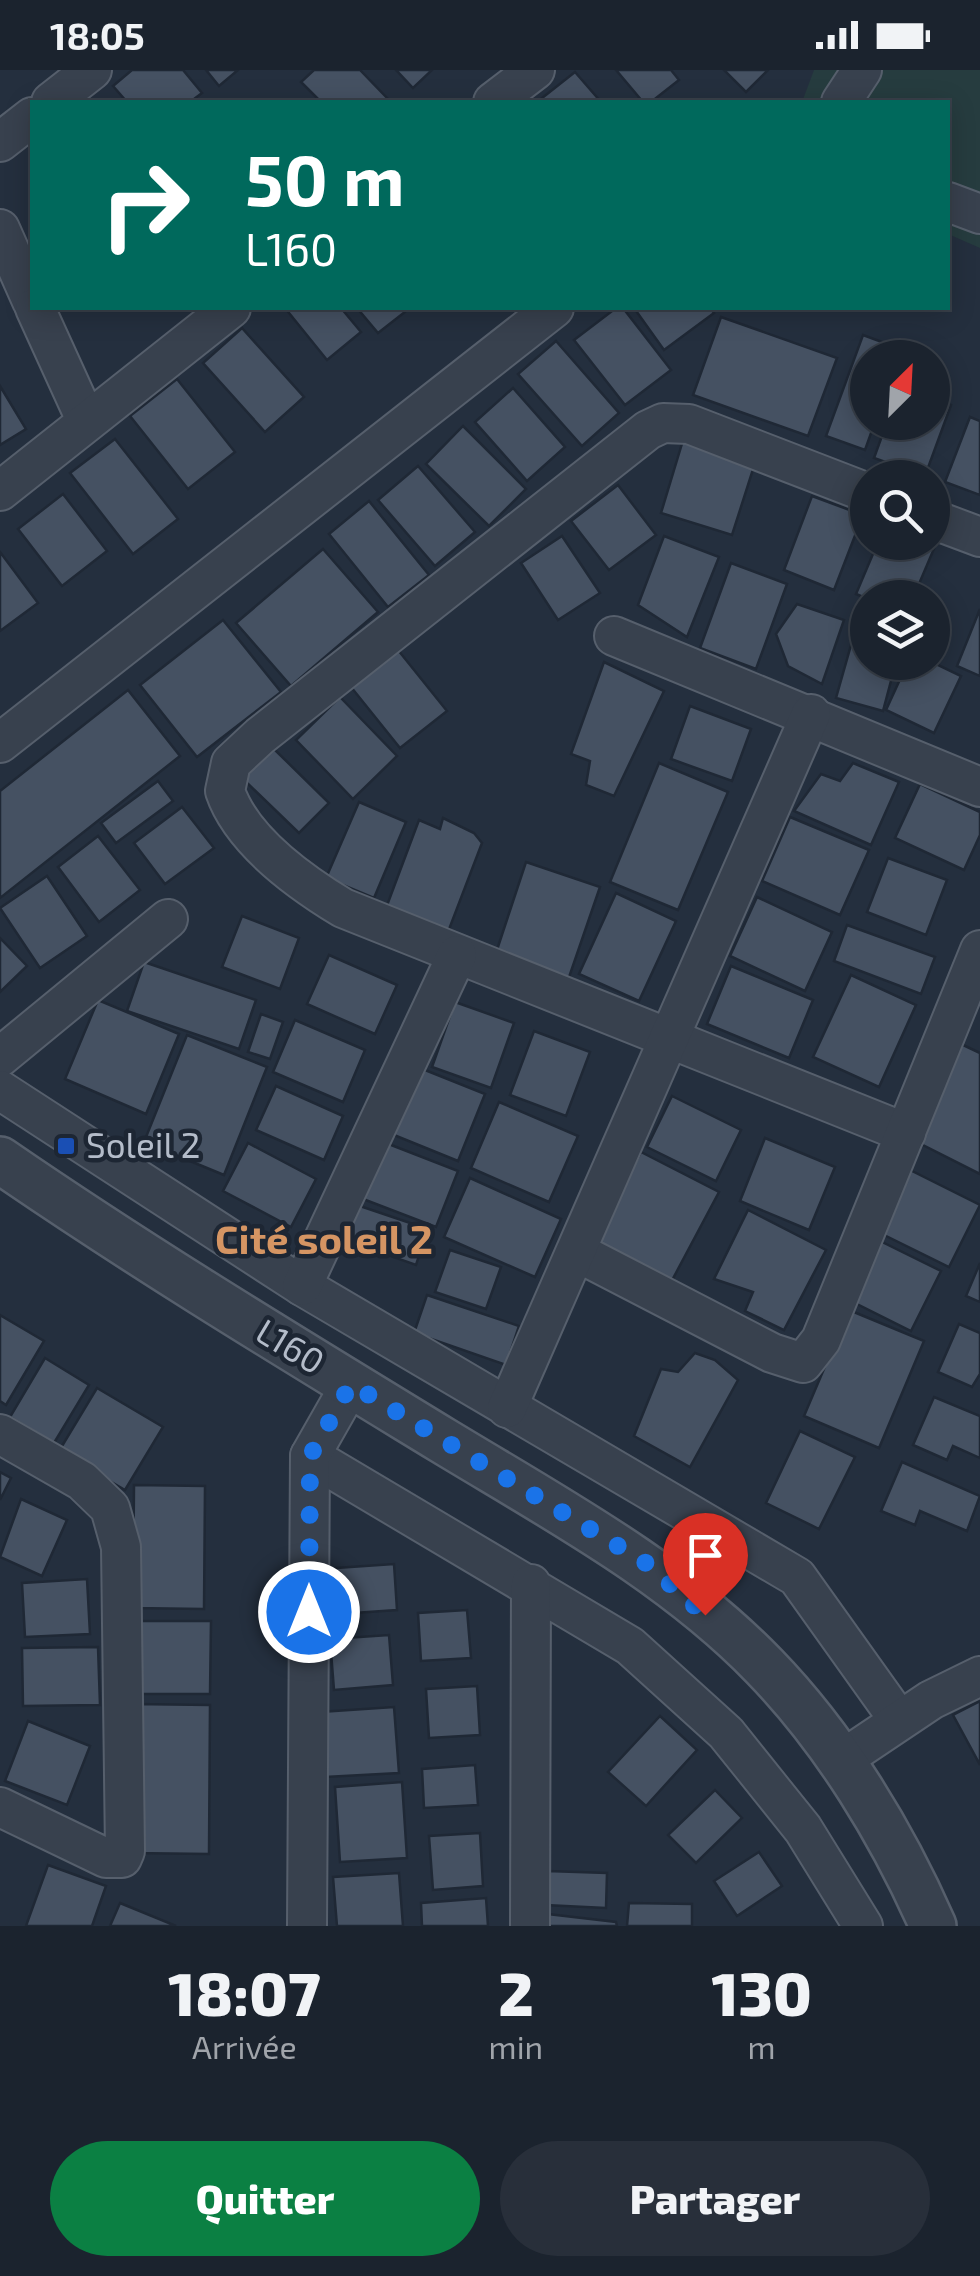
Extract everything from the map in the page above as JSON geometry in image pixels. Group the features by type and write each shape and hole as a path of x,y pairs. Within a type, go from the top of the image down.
{"street":[{"path":"54,100 92,70"},
{"path":"496,100 535,70"},
{"path":"842,100 862,70"},
{"path":"0,142 30,119"},
{"path":"950,203 980,214"},
{"path":"0,229 30,295"},
{"path":"37,310 86,420"},
{"path":"0,491 227,310"},
{"path":"0,743 551,310"},
{"path":"850,486 689,424 663,423 648,430 237,756 226,771 229,802 264,846 304,884 344,908 906,1132"},
{"path":"950,525 980,537"},
{"path":"614,636 811,714 980,787"},
{"path":"507,1408 811,714"},
{"path":"0,1057 168,919"},
{"path":"577,1252 772,1353 803,1363 821,1340 980,950"},
{"path":"302,1286 457,955"},
{"path":"0,1090 302,1286 797,1577 899,1720"},
{"name":"L160","path":"0,1160 120,1243 646,1563 764,1666 840,1760 895,1847 933,1926"},
{"path":"307,1926 310,1456 351,1384"},
{"path":"0,1434 82,1481 110,1508 121,1547 125,1852 122,1858 106,1858 0,1807"},
{"path":"310,1456 630,1646 726,1732 803,1829 863,1926"},
{"path":"530,1584 530,1926"},
{"path":"840,1760 899,1720 980,1676"}],"green space":[{"path":"814,70 980,70 980,248 950,235 950,100 803,100"}],"building":[{"path":"132,70 183,70 202,93 193,100 125,100 113,86"},
{"path":"206,70 238,70 219,86"},
{"path":"314,70 360,70 387,98 319,100 301,82"},
{"path":"396,70 432,70 413,88"},
{"path":"616,70 671,70 679,80 654,100 641,100"},
{"path":"724,70 768,70 746,92"},
{"path":"575,72 599,100 540,100"},
{"path":"287,310 343,310 361,332 327,360"},
{"path":"359,310 407,310 378,333"},
{"path":"613,310 625,310 671,370 625,405 574,340"},
{"path":"635,310 714,313 664,350"},
{"path":"721,317 837,358 808,436 693,395"},
{"path":"242,328 304,397 265,432 203,363"},
{"path":"556,341 619,413 582,446 518,374"},
{"path":"850,370 850,440 869,440 865,450 826,436"},
{"path":"177,379 235,452 188,489 130,416"},
{"path":"0,386 26,429 0,445"},
{"path":"513,388 565,447 527,481 475,422"},
{"path":"970,417 980,421 980,495 950,484 950,469"},
{"path":"463,426 526,489 489,526 426,464"},
{"path":"684,437 756,460 732,535 661,513"},
{"path":"115,439 178,519 133,554 70,473"},
{"path":"880,440 938,440 931,460 874,458"},
{"path":"418,466 475,532 435,566 378,500"},
{"path":"618,485 656,535 609,570 571,521"},
{"path":"63,494 107,551 62,586 18,529"},
{"path":"812,496 850,510 850,549 834,590 784,570"},
{"path":"369,501 429,575 388,607 329,534"},
{"path":"562,536 600,593 558,620 521,563"},
{"path":"664,536 719,557 687,637 638,605"},
{"path":"323,549 378,612 291,686 236,623"},
{"path":"0,552 38,603 0,631"},
{"path":"870,560 929,560 921,580 862,580"},
{"path":"731,563 787,584 756,669 700,648"},
{"path":"797,604 844,620 822,684 788,666 776,634"},
{"path":"980,609 980,676 957,666"},
{"path":"223,620 281,692 197,757 140,685"},
{"path":"850,649 850,680 891,680 883,711 836,698"},
{"path":"398,650 447,711 400,748 351,687"},
{"path":"604,662 664,691 614,796 586,785 590,761 571,754"},
{"path":"950,671 961,676 934,733 886,710 900,680 950,680"},
{"path":"128,690 180,756 0,898 0,791"},
{"path":"340,697 397,756 353,799 296,740"},
{"path":"690,706 751,729 732,781 671,759"},
{"path":"273,748 329,803 299,833 243,779"},
{"path":"659,763 728,792 678,910 610,882"},
{"path":"853,763 899,782 871,845 794,811 821,774 840,781"},
{"path":"158,781 173,801 116,843 101,823"},
{"path":"920,784 980,812 980,835 964,870 895,838"},
{"path":"359,802 406,822 374,898 326,878"},
{"path":"182,807 214,848 165,884 134,843"},
{"path":"790,817 869,850 840,915 762,881"},
{"path":"443,818 474,833 482,843 448,932 386,908 419,820 440,829"},
{"path":"98,836 140,890 99,922 58,867"},
{"path":"888,858 947,880 926,935 867,912"},
{"path":"526,862 600,887 566,986 493,962"},
{"path":"47,876 87,936 40,968 0,908"},
{"path":"616,893 676,921 639,1001 579,974"},
{"path":"757,897 832,932 805,991 730,956"},
{"path":"242,916 299,938 280,989 222,967"},
{"path":"847,925 935,957 921,994 834,961"},
{"path":"0,938 27,966 0,992"},
{"path":"329,955 397,985 375,1034 307,1004"},
{"path":"144,962 256,1000 239,1049 127,1011"},
{"path":"731,966 813,1000 789,1058 707,1024"},
{"path":"851,975 916,1005 879,1087 813,1057"},
{"path":"98,1000 179,1034 146,1114 65,1079"},
{"path":"455,1002 514,1023 491,1088 432,1067"},
{"path":"261,1014 283,1022 270,1059 248,1052"},
{"path":"295,1020 365,1050 343,1102 273,1072"},
{"path":"534,1031 590,1052 566,1116 510,1095"},
{"path":"187,1035 267,1067 224,1175 144,1142"},
{"path":"961,1044 980,1053 980,1174 913,1140"},
{"path":"415,1066 485,1094 458,1161 389,1133"},
{"path":"276,1086 343,1116 324,1160 256,1130"},
{"path":"672,1096 741,1130 716,1181 647,1147"},
{"path":"499,1102 578,1136 549,1202 471,1168"},
{"path":"765,1138 835,1167 809,1230 740,1201"},
{"path":"248,1143 316,1179 291,1227 223,1191"},
{"path":"386,1143 458,1171 436,1227 363,1199"},
{"path":"641,1152 719,1192 669,1286 592,1246"},
{"path":"904,1167 980,1205 949,1267 872,1229"},
{"path":"470,1178 561,1219 535,1277 444,1237"},
{"path":"354,1204 428,1229 416,1265 342,1239"},
{"path":"748,1210 826,1250 784,1330 745,1311 753,1292 714,1279"},
{"path":"874,1238 941,1271 911,1331 845,1298"},
{"path":"450,1250 501,1267 486,1309 435,1292"},
{"path":"980,1263 980,1302 966,1296"},
{"path":"427,1295 519,1326 506,1365 414,1333"},
{"path":"849,1310 924,1341 879,1448 804,1416"},
{"path":"0,1315 44,1341 6,1405 0,1401"},
{"path":"959,1324 980,1333 980,1374 972,1387 938,1372"},
{"path":"695,1353 715,1360 738,1380 690,1467 634,1436 661,1369 678,1372"},
{"path":"45,1358 89,1385 54,1443 10,1417"},
{"path":"97,1388 163,1427 125,1490 59,1451"},
{"path":"934,1397 980,1416 980,1458 953,1446 947,1460 913,1445"},
{"path":"800,1431 855,1457 819,1529 766,1503"},
{"path":"902,1462 980,1496 967,1531 920,1511 915,1525 881,1511"},
{"path":"0,1472 11,1478 0,1500"},
{"path":"134,1485 205,1486 204,1609 133,1608"},
{"path":"21,1499 67,1520 42,1576 0,1557"},
{"path":"394,1564 397,1610 339,1614 336,1568"},
{"path":"87,1579 90,1634 25,1637 22,1583"},
{"path":"467,1610 471,1658 421,1661 418,1613"},
{"path":"137,1621 211,1621 210,1694 137,1694"},
{"path":"389,1635 393,1685 334,1690 330,1639"},
{"path":"98,1647 100,1705 23,1706 22,1648"},
{"path":"477,1686 480,1735 429,1738 426,1689"},
{"path":"980,1701 980,1765 953,1715"},
{"path":"132,1704 210,1705 209,1854 131,1853"},
{"path":"394,1707 399,1773 325,1777 320,1712"},
{"path":"660,1716 697,1750 646,1806 608,1772"},
{"path":"28,1721 90,1746 67,1805 5,1781"},
{"path":"475,1765 478,1805 424,1808 422,1769"},
{"path":"402,1782 407,1858 340,1862 335,1787"},
{"path":"715,1790 742,1818 696,1863 668,1835"},
{"path":"480,1833 483,1886 433,1890 429,1836"},
{"path":"759,1852 782,1886 737,1916 714,1881"},
{"path":"48,1865 106,1886 92,1926 26,1926"},
{"path":"547,1871 607,1873 606,1908 545,1905"},
{"path":"399,1873 403,1926 337,1926 333,1877"},
{"path":"486,1898 488,1926 422,1926 421,1903"},
{"path":"120,1903 176,1926 110,1926"},
{"path":"629,1903 692,1904 692,1926 627,1926"},
{"path":"539,1913 616,1922 617,1926 538,1926"}],"place":[{"name":"Soleil 2","path":"66,1146"}],"district":[{"name":"Cité soleil 2","path":"324,1240"}],"route":[{"path":"309,1612 310,1456 351,1384 646,1563 705,1615"}]}
